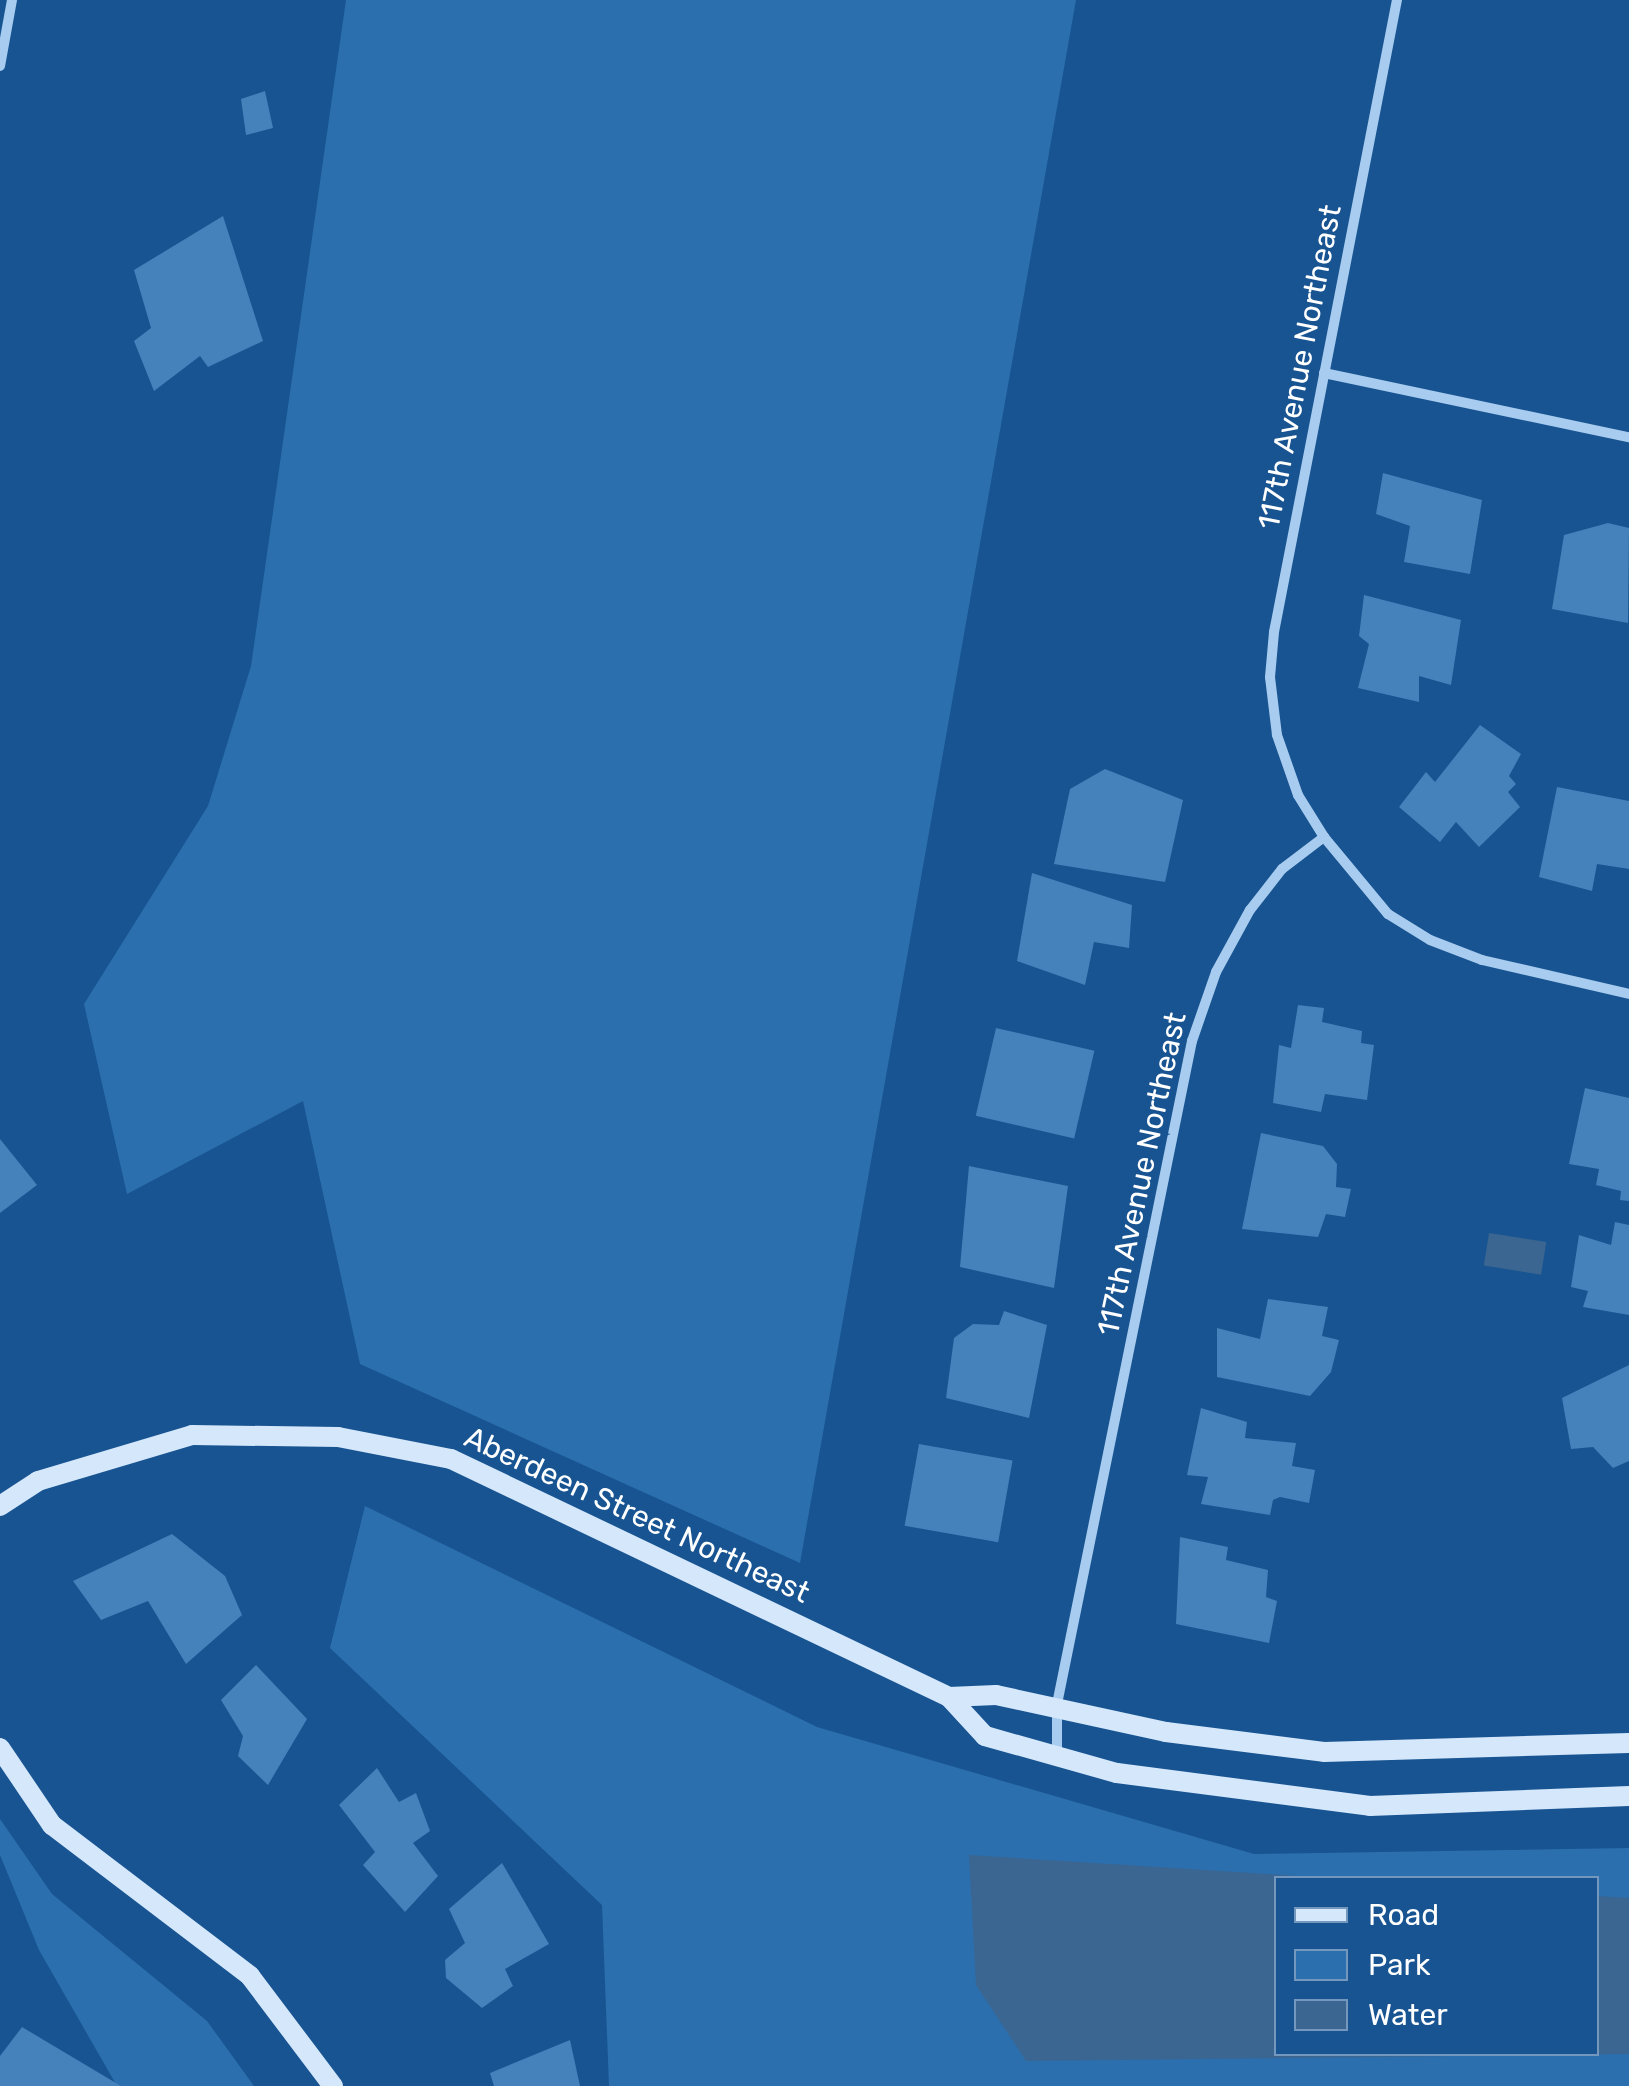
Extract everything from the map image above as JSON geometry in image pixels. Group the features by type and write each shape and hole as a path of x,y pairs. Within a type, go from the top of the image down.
{"street":[{"path":"0,66 12,0"},
{"name":"117th Avenue Northeast","path":"1057,1756 1057,1704 1192,1041 1216,972 1250,910 1282,870 1324,837 1298,795 1277,735 1270,677 1396,0"},
{"path":"1324,372 1629,438"},
{"path":"1324,837 1388,914 1430,940 1482,960 1629,994"},
{"name":"Aberdeen Street Northeast","path":"0,1506 38,1482 192,1435 338,1437 451,1459 949,1697 984,1736 1057,1756 1242,1793 1370,1806 1629,1796"},
{"name":"Aberdeen Street Northeast","path":"949,1697 996,1695 1057,1704 1166,1732 1324,1752 1629,1743"},
{"path":"0,1748 52,1825 250,1976 296,2029 333,2086"}],"green space":[{"path":"346,0 1076,0 800,1563 360,1364 303,1101 127,1194 84,1004 208,806 251,666"},
{"path":"365,1506 817,1727 1254,1854 1629,1848 1629,2086 609,2086 602,1905 330,1648"},
{"path":"0,1819 52,1894 207,2021 254,2086 117,2086 39,1950 0,1855"}],"water":[{"path":"1489,1233 1546,1242 1541,1275 1484,1266"},
{"path":"969,1855 1299,1876 1274,1876 1274,2056 1457,2056 1026,2061 976,1985"},
{"path":"1599,1896 1629,1898 1629,2054 1599,2054"}],"building":[{"path":"265,91 273,128 246,135 241,99"},
{"path":"223,216 263,341 208,367 200,356 154,391 134,341 151,328 134,270"},
{"path":"1383,473 1482,500 1470,574 1404,562 1410,526 1376,514"},
{"path":"1608,523 1629,528 1628,623 1552,609 1564,535"},
{"path":"1364,595 1461,620 1451,685 1419,676 1419,702 1358,688 1369,644 1359,636"},
{"path":"1480,725 1521,754 1509,776 1516,784 1508,792 1520,807 1479,847 1456,822 1440,842 1399,807 1426,772 1435,782"},
{"path":"1105,769 1183,800 1165,882 1054,864 1070,789"},
{"path":"1557,787 1629,801 1629,869 1597,864 1592,891 1539,877"},
{"path":"1032,873 1132,905 1129,948 1094,942 1085,985 1017,961"},
{"path":"1298,1005 1324,1008 1322,1022 1362,1031 1361,1043 1374,1045 1367,1100 1325,1094 1321,1112 1273,1103 1279,1045 1291,1048"},
{"path":"996,1028 1094,1051 1074,1138 976,1116"},
{"path":"1585,1088 1629,1098 1629,1201 1620,1200 1621,1191 1596,1185 1599,1169 1569,1164"},
{"path":"1261,1133 1323,1146 1337,1164 1336,1187 1351,1189 1345,1217 1326,1214 1318,1237 1242,1229"},
{"path":"0,1139 37,1185 0,1213"},
{"path":"969,1166 1068,1186 1054,1288 960,1267"},
{"path":"1615,1222 1629,1225 1629,1315 1583,1307 1588,1291 1571,1287 1579,1235 1611,1245"},
{"path":"1268,1299 1328,1307 1322,1336 1339,1340 1331,1372 1310,1396 1217,1377 1217,1328 1260,1339"},
{"path":"1004,1311 1047,1325 1029,1418 946,1398 954,1338 973,1324 999,1325"},
{"path":"1629,1365 1629,1461 1613,1468 1593,1447 1571,1449 1562,1398"},
{"path":"1201,1408 1247,1422 1245,1438 1296,1443 1292,1466 1315,1470 1309,1503 1280,1497 1273,1500 1270,1515 1201,1504 1208,1477 1187,1475"},
{"path":"919,1444 1013,1460 998,1542 905,1526"},
{"path":"172,1534 225,1576 242,1615 186,1664 148,1601 101,1620 73,1581"},
{"path":"1180,1537 1228,1547 1226,1560 1268,1570 1266,1597 1277,1601 1269,1643 1176,1624"},
{"path":"256,1665 307,1719 268,1785 238,1756 243,1736 221,1700"},
{"path":"377,1768 399,1802 416,1793 430,1831 413,1843 438,1876 405,1912 363,1865 375,1852 339,1805"},
{"path":"502,1863 549,1944 505,1969 513,1986 482,2008 446,1978 445,1960 465,1943 449,1909"},
{"path":"22,2027 121,2086 0,2086 0,2056"},
{"path":"570,2040 580,2086 494,2086 490,2073"}]}
